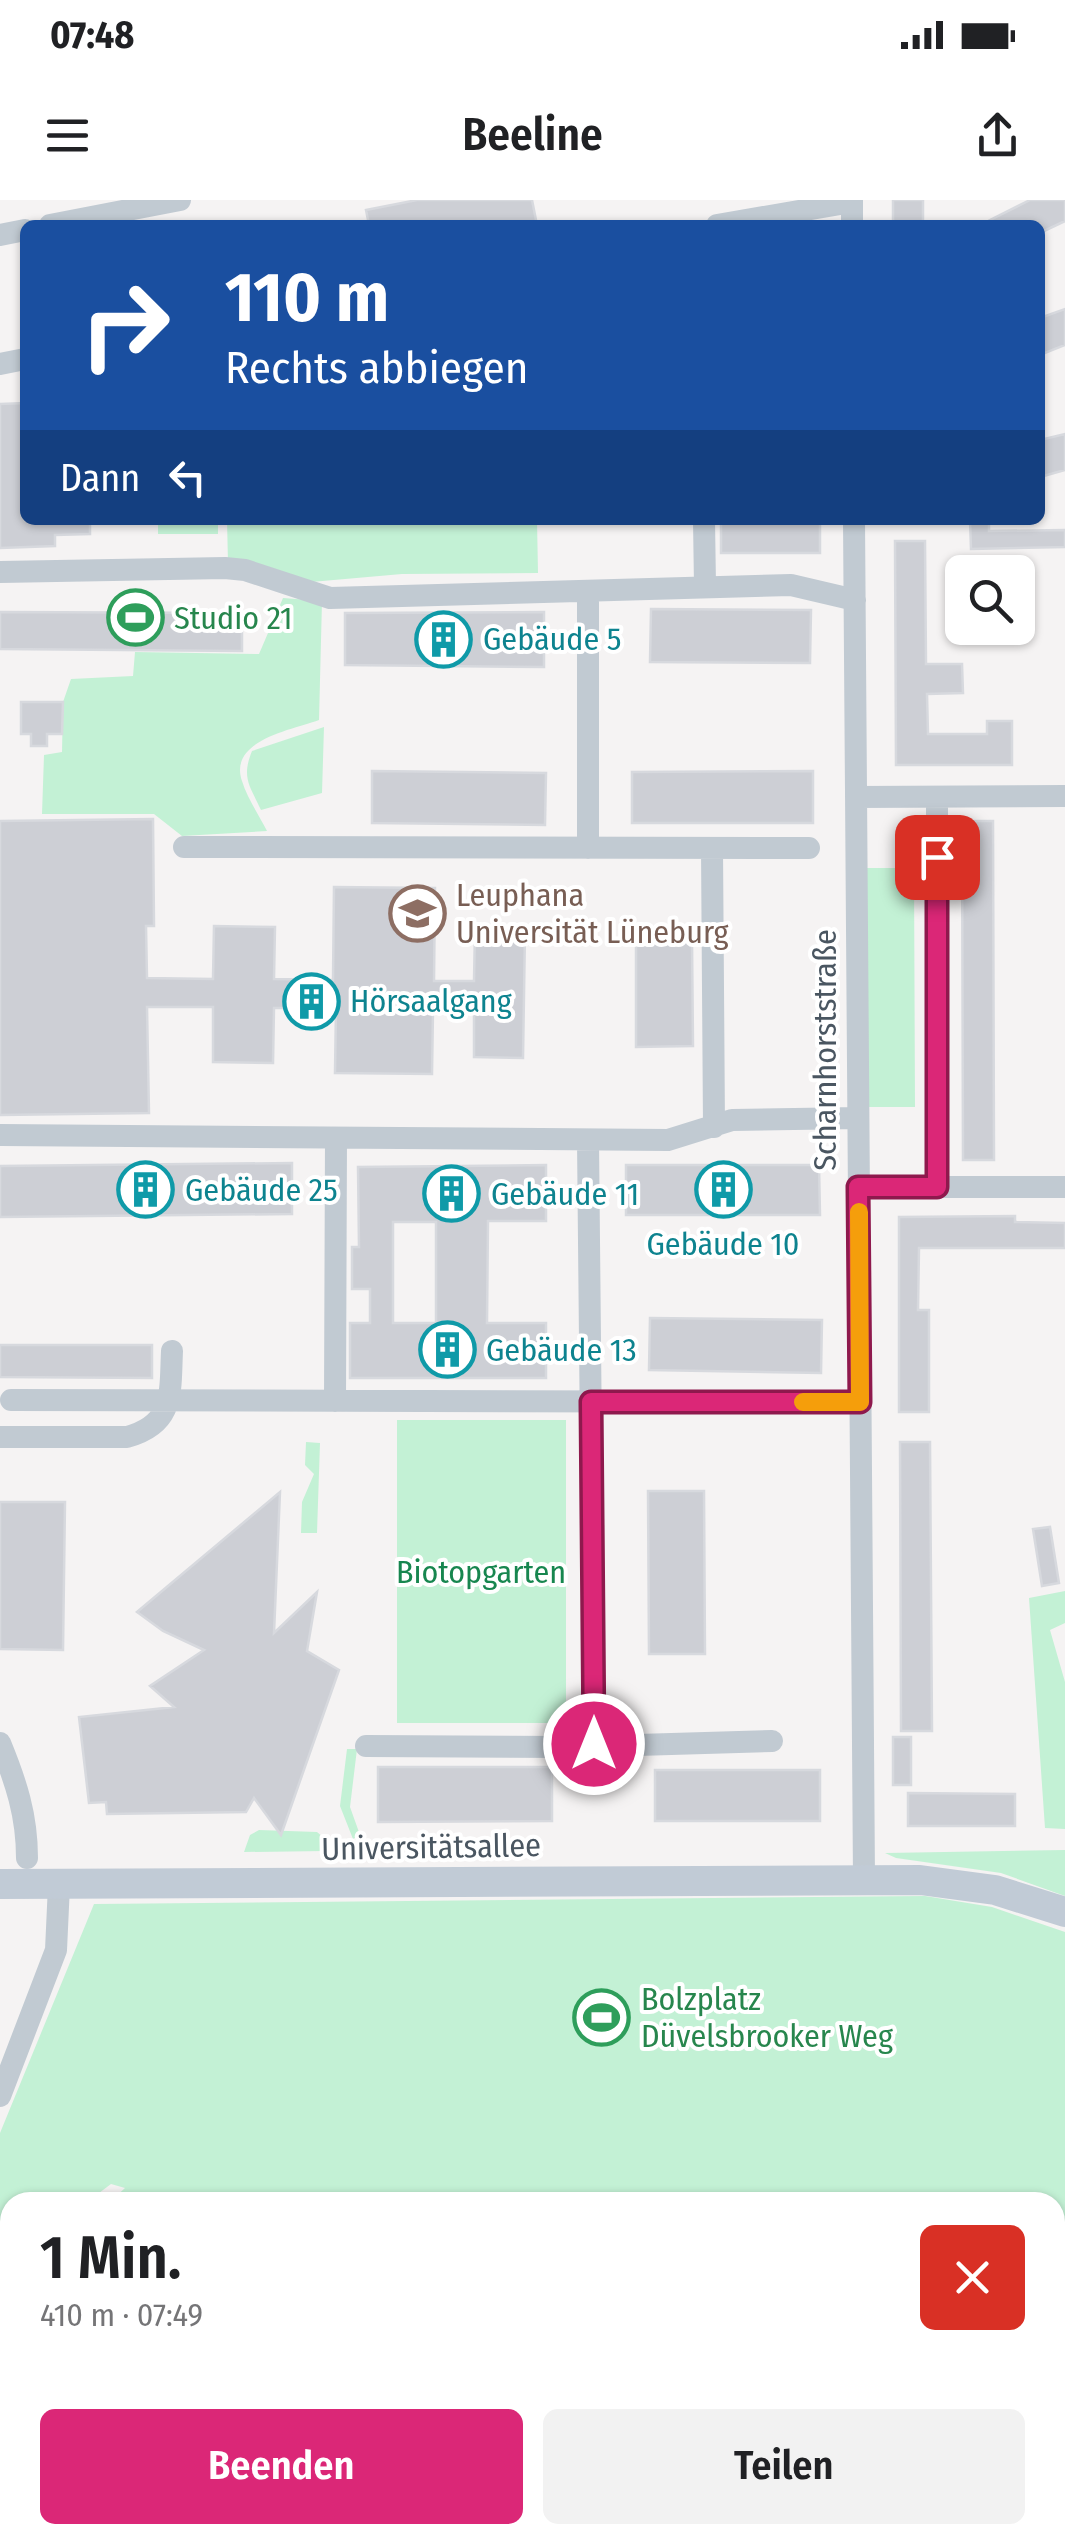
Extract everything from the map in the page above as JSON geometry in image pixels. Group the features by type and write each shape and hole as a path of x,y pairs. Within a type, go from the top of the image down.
{"main road":[{"name":"Universitätsallee","path":"0,1884 864,1880 962,1884 1033,1900 1065,1912"}],"street":[{"path":"76,220 180,200"},
{"path":"759,220 852,209"},
{"path":"704,525 705,586"},
{"name":"Scharnhorststraße","path":"854,525 864,1880"},
{"path":"0,572 225,568 245,570 330,598 791,585 854,600"},
{"path":"588,593 588,848"},
{"path":"856,797 1065,796"},
{"path":"937,797 937,1187"},
{"path":"184,846 809,848"},
{"path":"712,848 714,1127"},
{"path":"0,1135 668,1140 732,1120 858,1118"},
{"path":"336,1138 336,1401"},
{"path":"588,1140 594,1744"},
{"path":"858,1187 1065,1187"},
{"path":"0,1437 128,1436 146,1432 161,1418 170,1401 172,1351"},
{"path":"10,1400 860,1402"},
{"path":"366,1746 570,1747 772,1741"},
{"path":"0,1743 20,1790 27,1858"},
{"path":"0,2096 56,1950 60,1885"}],"green space":[{"path":"158,525 218,525 218,534 158,534"},
{"path":"227,525 537,525 538,573 402,574 311,582 228,563"},
{"path":"283,598 322,601 319,720 265,739 244,756 240,767 242,781 267,831 182,836 154,814 42,814 44,755 62,752 63,702 71,679 133,676 135,652 259,654"},
{"path":"324,727 322,793 261,810 247,775 252,751"},
{"path":"864,868 914,868 915,1107 865,1107"},
{"name":"Biotopgarten","path":"397,1420 566,1420 566,1723 397,1723"},
{"path":"306,1442 320,1443 317,1533 301,1533 302,1502 314,1474 305,1465"},
{"path":"1065,1591 1065,1623 1050,1630 1065,1682 1065,1829 1045,1828 1029,1598"},
{"path":"347,1749 357,1749 350,1807 360,1835 353,1839 340,1806"},
{"path":"259,1830 317,1832 323,1837 326,1851 244,1852 250,1835"},
{"path":"1065,1850 1065,1896 1001,1873 896,1858 885,1853"},
{"path":"925,1896 992,1907 1065,1932 1065,2192 121,2192 125,2188 111,2184 100,2192 0,2192 0,2133 94,1904"}],"building":[{"path":"417,200 532,200 536,220 368,220 366,210"},
{"path":"893,200 923,200 923,220 893,220"},
{"path":"1030,200 1065,200 1065,221 1045,231 1045,220 990,220"},
{"path":"1065,309 1065,345 1045,353 1045,316"},
{"path":"20,403 20,525 90,525 90,534 55,535 55,546 0,548 0,404"},
{"path":"1065,434 1065,470 1045,476 1045,439"},
{"path":"721,525 820,525 820,553 721,553"},
{"path":"970,525 989,525 989,531 1065,530 1065,547 971,549"},
{"path":"895,541 925,541 926,664 962,664 963,693 927,694 928,734 987,734 987,721 1012,721 1012,765 896,765"},
{"path":"651,609 811,610 810,663 650,662"},
{"path":"0,612 242,613 242,651 0,649"},
{"name":"Gebäude 5","path":"544,612 544,667 345,665 345,613"},
{"path":"21,702 63,702 62,734 47,734 47,746 31,746 31,734 21,734"},
{"path":"372,771 546,773 545,825 372,823"},
{"path":"813,771 813,823 632,823 632,772"},
{"path":"153,819 154,926 146,926 147,978 213,979 214,926 275,927 274,979 333,980 334,887 435,888 434,981 474,981 475,930 525,931 523,1058 474,1057 474,1010 433,1010 432,1074 335,1073 336,1008 274,1008 273,1063 213,1062 213,1007 147,1007 149,1113 0,1115 0,821"},
{"path":"962,821 993,821 994,1160 963,1160"},
{"path":"692,940 693,1046 636,1047 636,941"},
{"name":"Gebäude 25","path":"292,1163 292,1214 0,1217 0,1166"},
{"path":"546,1165 546,1221 488,1221 487,1323 546,1323 546,1378 350,1378 350,1323 370,1323 370,1289 352,1289 352,1247 359,1247 358,1167","holes":["393,1222 436,1222 436,1323 393,1323"]},
{"name":"Gebäude 10","path":"626,1165 819,1165 820,1215 626,1215"},
{"path":"1015,1216 1015,1222 1065,1223 1065,1248 919,1248 918,1310 929,1310 929,1412 899,1412 899,1217"},
{"path":"650,1318 822,1320 821,1373 649,1370"},
{"path":"0,1345 152,1345 152,1378 0,1377"},
{"path":"900,1442 930,1442 932,1731 901,1731"},
{"path":"648,1491 704,1491 705,1654 649,1654"},
{"path":"280,1492 274,1633 317,1592 307,1651 339,1670 281,1835 254,1798 246,1812 107,1814 106,1802 89,1803 79,1717 174,1707 150,1686 204,1650 163,1631 137,1612"},
{"path":"0,1502 65,1502 63,1650 0,1649"},
{"path":"1050,1527 1059,1583 1042,1586 1033,1529"},
{"path":"893,1737 911,1737 911,1785 893,1785"},
{"path":"378,1767 552,1767 552,1821 378,1822"},
{"path":"655,1770 820,1770 820,1821 655,1821"},
{"path":"908,1793 1015,1794 1015,1826 908,1826"}],"slow traffic":[{"path":"803,1402 860,1402 859,1212"}],"place":[{"name":"Studio 21","path":"135,618"},
{"name":"Gebäude 5","path":"444,639"},
{"name":"Leuphana Universität Lüneburg","path":"417,913"},
{"name":"Hörsaalgang","path":"311,1001"},
{"name":"Gebäude 25","path":"146,1190"},
{"name":"Gebäude 10","path":"723,1190"},
{"name":"Gebäude 11","path":"452,1194"},
{"name":"Gebäude 13","path":"447,1350"},
{"name":"Bolzplatz Düvelsbrooker Weg","path":"602,2017"}],"route":[{"path":"594,1744 591,1402 860,1402 858,1187 937,1187 937,857"}]}
